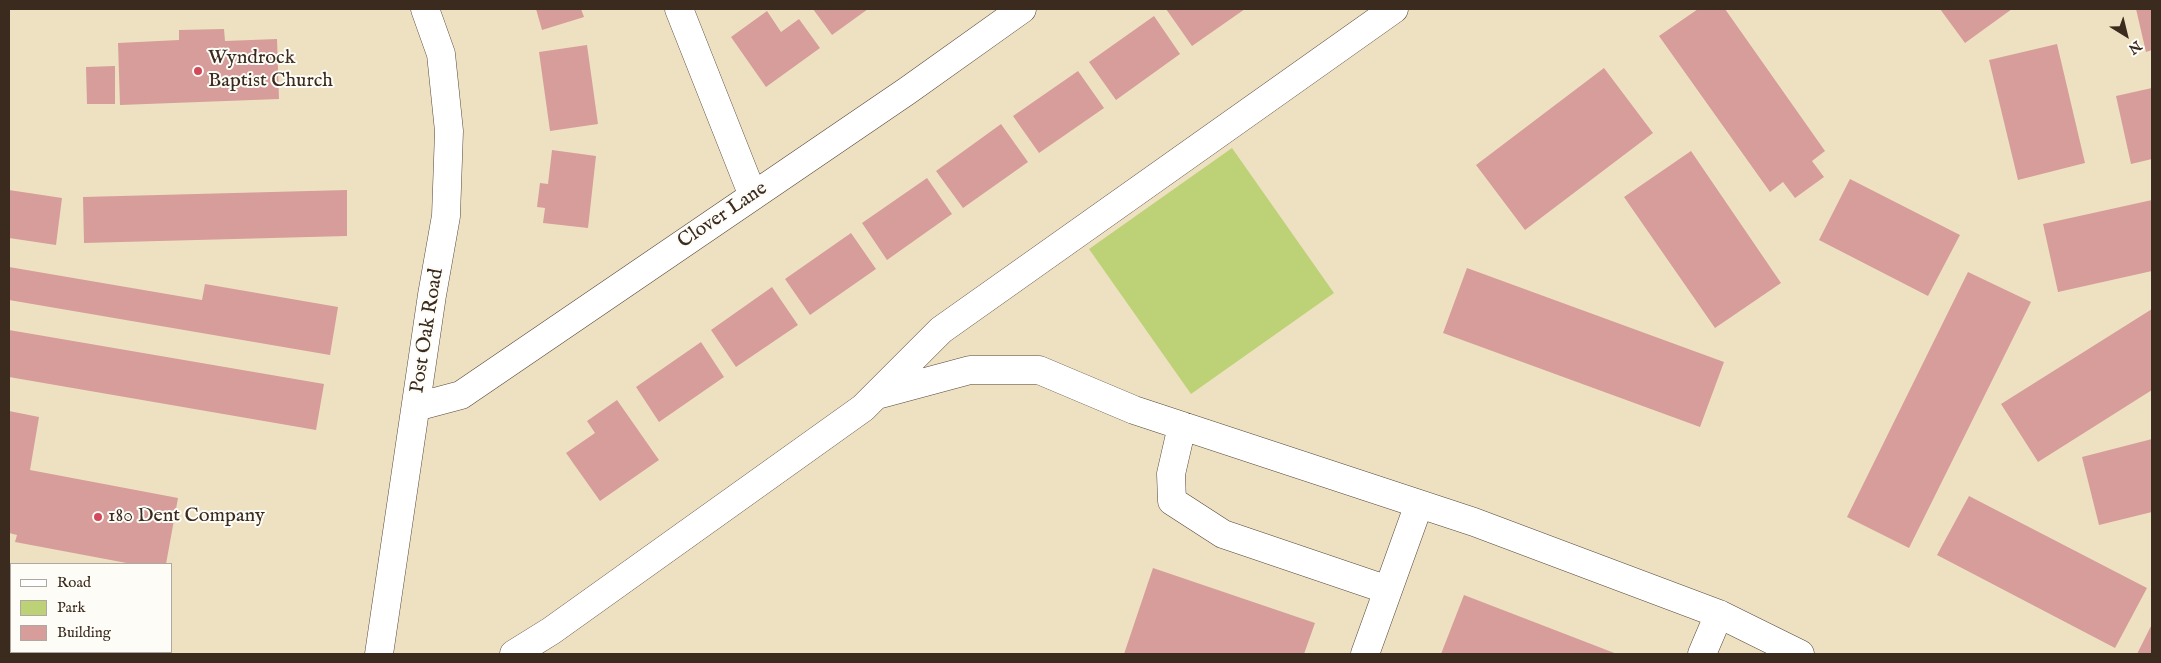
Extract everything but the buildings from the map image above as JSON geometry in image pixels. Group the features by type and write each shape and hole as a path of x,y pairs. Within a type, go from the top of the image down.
{"street":[{"name":"Post Oak Road","path":"379,654 432,295 446,216 449,130 441,54 425,9"},
{"path":"679,9 753,196"},
{"name":"Clover Lane","path":"416,407 461,396 907,91 1022,9"},
{"path":"514,654 559,626 869,402 941,330 1394,9"},
{"path":"869,402 970,370 1040,370 1134,410 1474,522 1719,614 1784,651"},
{"path":"1182,426 1171,474 1172,501 1224,534 1388,590"},
{"path":"1365,654 1419,504"},
{"path":"1702,654 1719,614"}],"green space":[{"path":"1232,148 1334,293 1191,394 1089,249"}],"place":[{"name":"Wyndrock Baptist Church","path":"198,71"},
{"name":"180 Dent Company","path":"98,517"}]}
